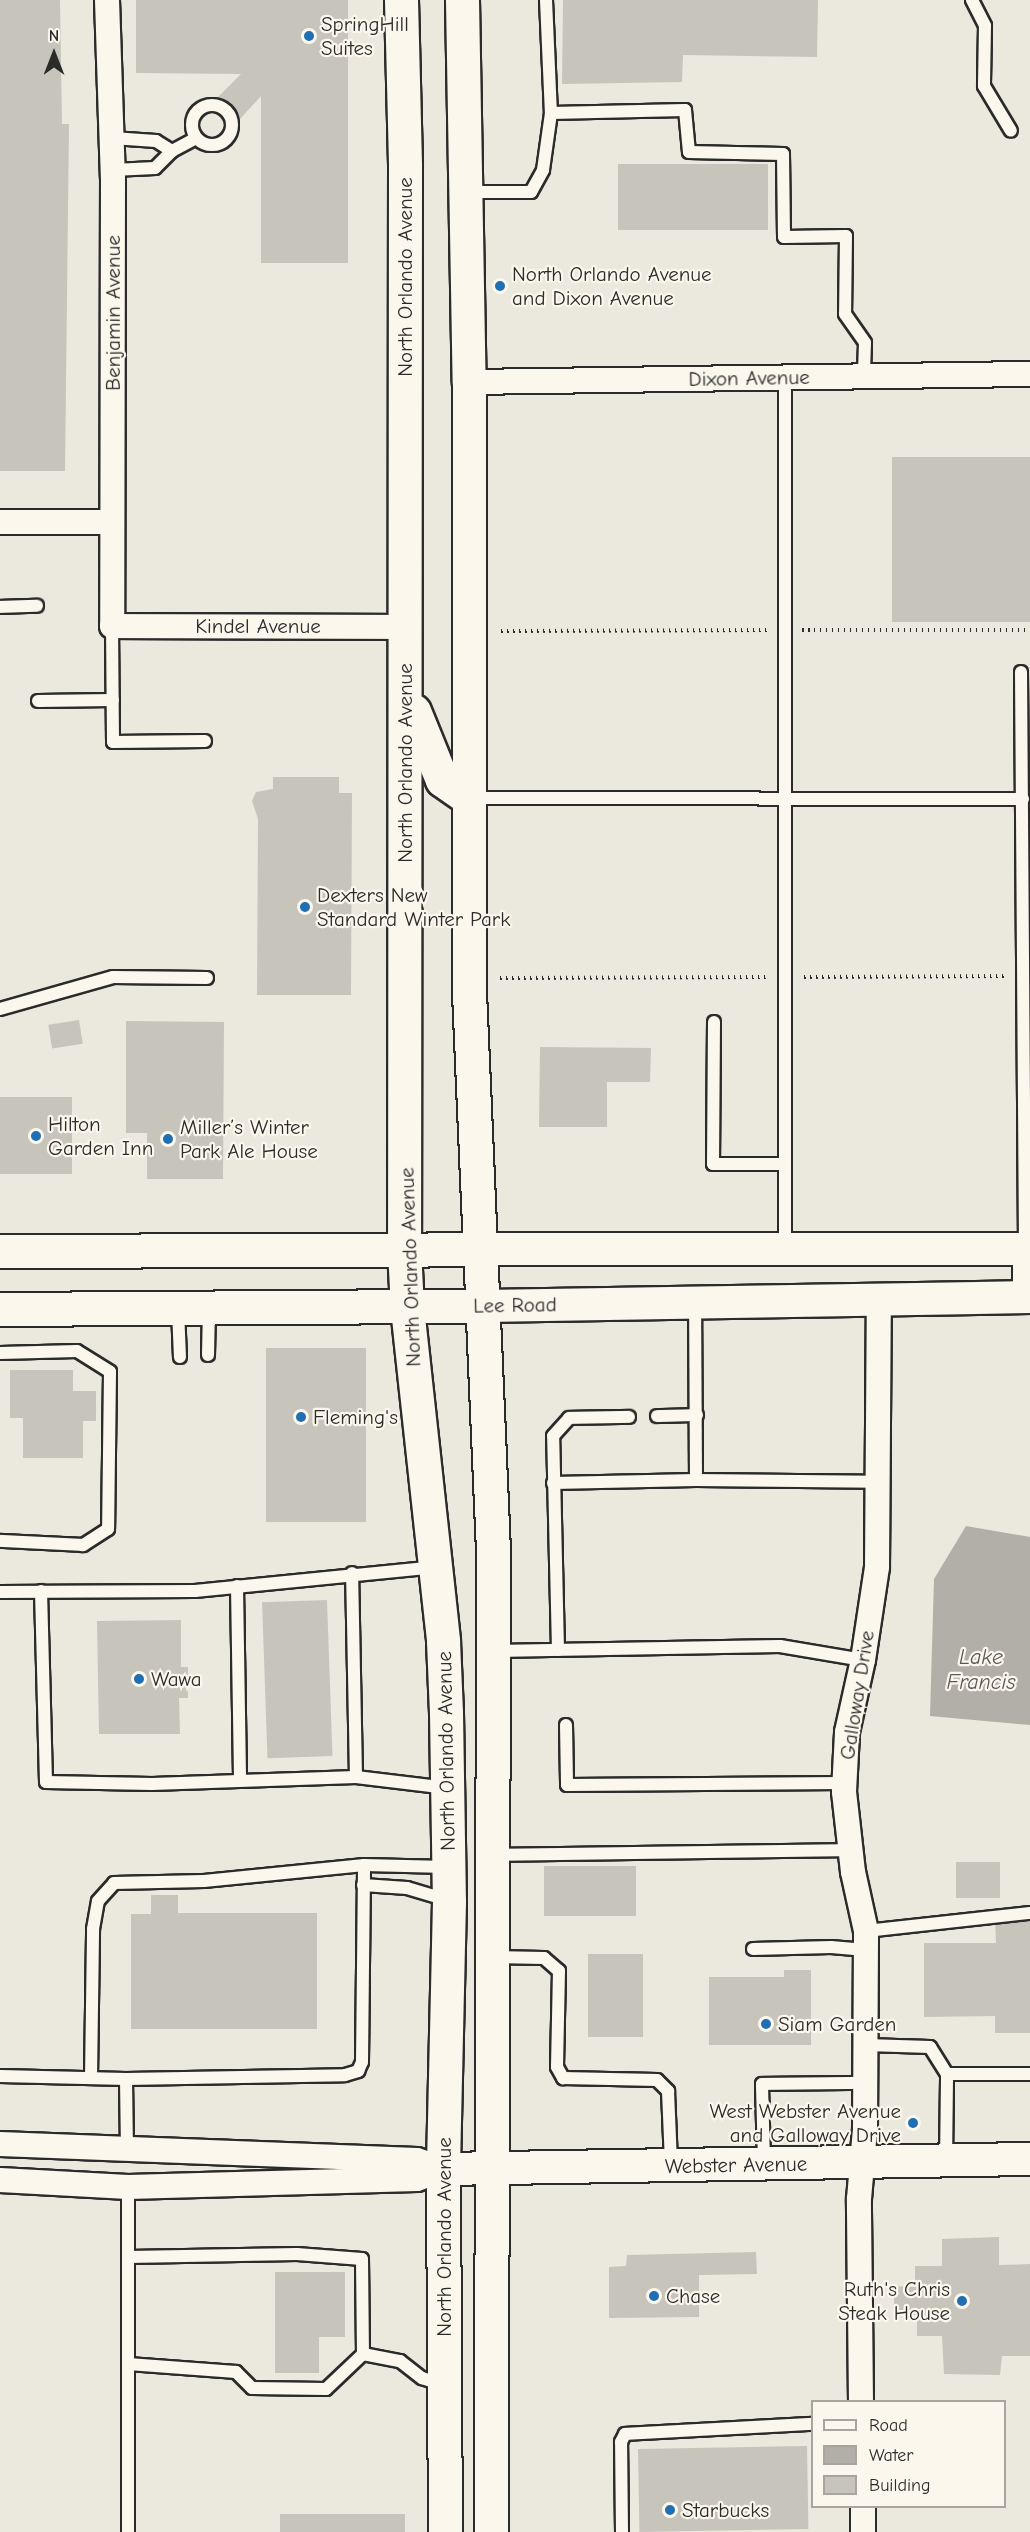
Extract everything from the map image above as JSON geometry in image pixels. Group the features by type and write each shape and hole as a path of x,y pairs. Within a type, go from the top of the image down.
{"main road":[{"name":"North Orlando Avenue","path":"401,0 405,627 405,1250 407,1308 443,1641 448,1788 449,1901 442,2169 445,2532"},
{"name":"North Orlando Avenue","path":"462,0 469,382 469,992 493,1539 491,2532"},
{"path":"405,683 427,751 442,780 468,798"},
{"path":"0,1251 482,1249"},
{"name":"Lee Road","path":"0,1309 484,1306"}],"street":[{"name":"Benjamin Avenue","path":"107,0 113,170 112,626"},
{"name":"Dixon Avenue","path":"469,382 1030,374"},
{"path":"0,522 112,522"},
{"name":"Kindel Avenue","path":"112,626 405,627"},
{"path":"482,1249 1028,1248 1028,1296"},
{"name":"Lee Road","path":"484,1306 1028,1296"},
{"name":"Galloway Drive","path":"861,2400 866,1941 851,1850 844,1783 847,1732 863,1660 877,1567 875,1482 879,1298"},
{"path":"0,2144 417,2160 442,2169"},
{"path":"128,2149 128,2187"},
{"name":"Webster Avenue","path":"442,2169 491,2170 1030,2159"},
{"path":"0,2180 128,2187 417,2179 442,2169"},
{"path":"863,2508 863,2532"}],"lane":[{"path":"465,192 531,192 543,170 551,113 546,0"},
{"path":"972,0 985,26 984,86 1011,131"},
{"path":"551,113 685,110 689,152 783,154 784,237 846,236 845,314 865,343 864,376"},
{"path":"112,138 156,141 172,151"},
{"path":"113,170 155,168 172,151 196,138"},
{"path":"785,377 786,1249"},
{"path":"0,607 38,606"},
{"path":"112,626 113,742 205,741"},
{"path":"1021,672 1028,1248"},
{"path":"38,701 114,700"},
{"path":"468,798 1023,799"},
{"path":"0,1009 113,977 207,978"},
{"path":"714,1022 713,1164 786,1164"},
{"path":"695,1301 696,1480"},
{"path":"193,1308 208,1356"},
{"path":"180,1357 193,1308"},
{"path":"0,1353 77,1351 110,1372 110,1438 108,1529 83,1545 0,1541"},
{"path":"657,1416 697,1415"},
{"path":"558,1650 553,1436 569,1418 629,1417"},
{"path":"553,1484 696,1480 875,1482"},
{"path":"0,1592 195,1591 435,1566"},
{"path":"352,1573 356,1777"},
{"path":"237,1586 240,1780"},
{"path":"41,1591 46,1782 356,1777 448,1788"},
{"path":"491,1651 780,1646 863,1660"},
{"path":"566,1725 567,1785 844,1783"},
{"path":"491,1855 851,1850"},
{"path":"91,2078 93,1936 98,1901 114,1883 204,1881 364,1865 448,1867"},
{"path":"0,2076 126,2079 345,2075 358,2071 362,2062 364,1865"},
{"path":"363,1885 407,1888 449,1901"},
{"path":"753,1949 831,1947 1030,1913"},
{"path":"491,1957 544,1958 559,1971 557,2067 563,2078 657,2080 668,2091 671,2166"},
{"path":"866,2045 930,2047 947,2074 946,2161"},
{"path":"947,2074 1030,2074"},
{"path":"126,2079 128,2149"},
{"path":"765,2164 762,2084 866,2083"},
{"path":"128,2187 129,2532"},
{"path":"128,2257 297,2254 362,2259 363,2354 326,2389 252,2388 236,2372 128,2364"},
{"path":"363,2354 400,2361 422,2378 444,2385"},
{"path":"622,2532 621,2442 625,2434 811,2424"}],"path":[{"path":"500,978 1024,976"}],"shaded area":[{"path":"0,0 1030,0 1030,2532 0,2532"}],"water":[{"name":"Lake Francis","path":"966,1526 1030,1537 1030,1725 930,1716 934,1579"}],"building":[{"path":"0,0 60,0 62,124 69,124 65,471 0,471"},
{"path":"136,0 348,0 348,263 261,263 261,96 240,119 218,97 241,74 136,73"},
{"path":"563,0 818,0 817,57 683,55 682,82 562,84"},
{"path":"618,164 768,164 768,230 618,230"},
{"path":"892,457 1030,457 1030,622 892,622"},
{"name":"Dexters New Standard Winter Park","path":"273,777 339,777 339,793 352,793 351,995 257,995 258,819 252,801 256,792 273,789"},
{"path":"79,1020 83,1044 52,1049 48,1025"},
{"path":"126,1021 224,1022 223,1179 147,1179 147,1133 126,1133"},
{"path":"540,1047 651,1048 650,1082 607,1082 607,1127 539,1127"},
{"name":"Hilton Garden Inn","path":"0,1097 72,1097 72,1174 0,1174"},
{"path":"266,1348 366,1348 366,1522 266,1522"},
{"path":"10,1370 73,1370 73,1391 96,1391 96,1421 83,1421 83,1458 23,1458 23,1418 10,1418"},
{"path":"327,1600 332,1756 267,1758 262,1602"},
{"path":"181,1620 181,1667 188,1667 188,1698 179,1698 180,1734 99,1734 97,1621"},
{"path":"956,1862 1000,1862 1000,1898 956,1898"},
{"path":"544,1866 636,1866 636,1916 544,1916"},
{"path":"151,1895 178,1895 178,1913 317,1913 317,2029 131,2029 131,1914 151,1914"},
{"path":"995,1919 1030,1919 1030,2033 995,2033 995,2016 924,2017 924,1943 996,1943"},
{"path":"588,1954 643,1954 643,2037 588,2037"},
{"path":"784,1970 811,1970 811,2045 709,2045 709,1977 784,1977"},
{"name":"Ruth's Chris Steak House","path":"999,2237 999,2265 1030,2264 1030,2356 1002,2356 1000,2375 944,2374 942,2336 917,2336 917,2315 895,2316 893,2286 915,2287 915,2266 942,2266 942,2239"},
{"name":"Chase","path":"756,2252 757,2274 699,2275 699,2317 609,2318 609,2267 626,2266 627,2255"},
{"path":"275,2272 345,2272 345,2337 319,2337 319,2373 275,2373"},
{"path":"807,2446 808,2529 639,2532 638,2449"},
{"path":"280,2514 405,2514 405,2532 280,2532"}],"place":[{"name":"SpringHill Suites","path":"309,36"},
{"name":"North Orlando Avenue and Dixon Avenue","path":"500,286"},
{"name":"Dexters New Standard Winter Park","path":"305,907"},
{"name":"Hilton Garden Inn","path":"36,1136"},
{"name":"Miller’s Winter Park Ale House","path":"168,1139"},
{"name":"Fleming's","path":"301,1417"},
{"name":"Wawa","path":"139,1679"},
{"name":"Siam Garden","path":"766,2024"},
{"name":"West Webster Avenue and Galloway Drive","path":"913,2123"},
{"name":"Chase","path":"654,2296"},
{"name":"Ruth's Chris Steak House","path":"962,2301"},
{"name":"Starbucks","path":"670,2510"}]}
